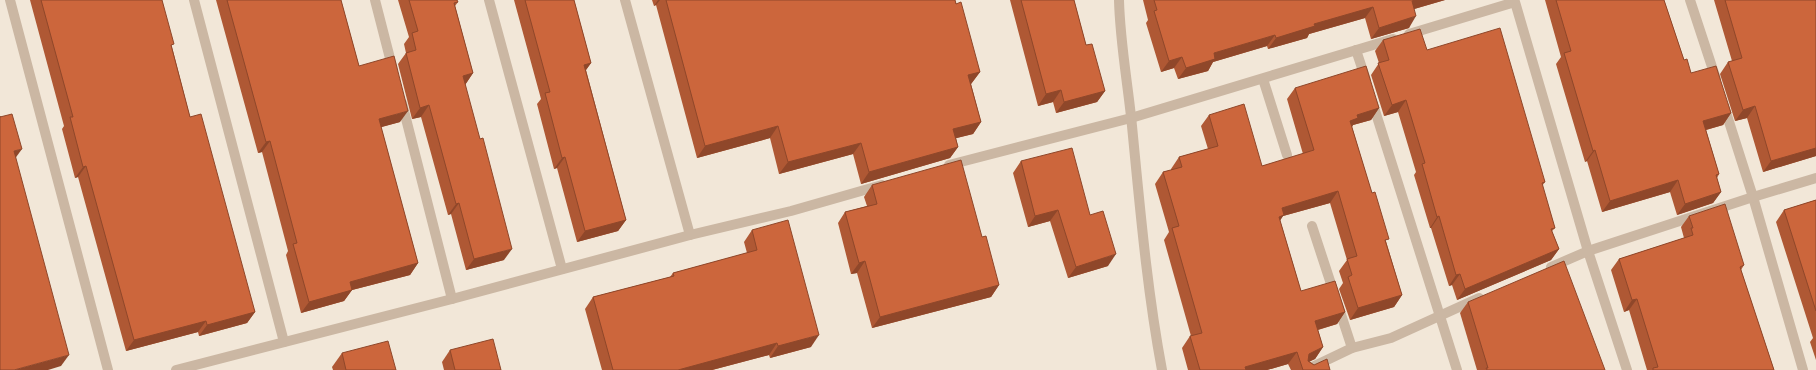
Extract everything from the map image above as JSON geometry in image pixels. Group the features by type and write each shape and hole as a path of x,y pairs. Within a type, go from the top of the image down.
{"street":[{"path":"10,0 108,370"},
{"path":"194,0 284,342"},
{"path":"375,0 395,77"},
{"path":"489,0 562,269"},
{"path":"625,0 690,235"},
{"path":"1119,0 1120,33 1155,330 1162,370"},
{"path":"1690,0 1753,197 1803,370"},
{"path":"936,169 1131,118 1515,1 1588,251 1627,370"},
{"path":"1356,50 1457,370"},
{"path":"1263,79 1287,155"},
{"path":"399,92 452,299"},
{"path":"1538,272 1588,251 1816,178"},
{"path":"176,370 452,299 690,235 791,211 890,182"},
{"path":"1312,226 1352,348"},
{"path":"1306,370 1352,348 1391,338 1439,315 1489,294"}],"building":[{"path":"41,0 162,0 174,44 171,45 190,117 201,114 255,312 207,325 206,321 134,340 86,166 83,167 70,117 73,117"},
{"path":"227,0 341,0 359,66 394,56 408,111 379,119 418,263 350,282 352,290 309,302 293,244 297,243 270,141 266,142"},
{"path":"409,0 457,0 458,2 454,3 473,73 463,76 480,139 483,138 512,249 474,259 459,203 456,204 429,105 420,108 406,53 416,50 412,33 418,31"},
{"path":"525,0 574,0 591,63 584,65 626,220 585,231 565,157 562,158 545,93 550,92"},
{"path":"666,0 955,0 956,4 961,2 980,72 968,75 981,122 953,129 958,147 869,172 861,143 788,162 778,126 705,146"},
{"path":"1021,0 1074,0 1086,45 1092,44 1105,91 1064,102 1061,90 1046,94"},
{"path":"1154,0 1415,0 1412,1 1416,16 1379,28 1373,7 1314,24 1315,26 1276,38 1275,35 1214,53 1215,59 1186,68 1182,57 1169,61 1154,11 1157,10"},
{"path":"1556,0 1664,0 1684,60 1687,59 1691,73 1716,66 1731,113 1703,121 1719,174 1716,175 1721,192 1685,204 1678,180 1610,201 1595,150 1593,151 1564,53 1571,51"},
{"path":"1725,0 1816,0 1816,148 1771,161 1755,106 1743,110 1728,62 1742,58"},
{"path":"1500,28 1545,182 1542,183 1555,228 1551,229 1559,249 1465,289 1460,274 1456,275 1439,216 1437,217 1422,164 1425,163 1406,100 1392,105 1378,63 1389,60 1383,40 1420,29 1427,50"},
{"path":"1366,66 1379,108 1357,115 1358,118 1350,121 1372,193 1375,192 1389,239 1385,240 1402,295 1358,308 1348,277 1352,275 1347,259 1357,256 1338,191 1282,208 1284,215 1279,217 1301,291 1335,281 1345,312 1315,321 1323,347 1309,354 1308,361 1314,365 1327,359 1330,370 1303,370 1297,352 1245,367 1246,370 1200,370 1190,336 1202,333 1172,228 1179,226 1163,172 1182,167 1179,157 1218,146 1209,115 1244,104 1262,166 1314,150 1295,88"},
{"path":"12,114 22,149 14,151 69,355 14,370 0,370 0,117"},
{"path":"1072,148 1090,215 1103,211 1116,254 1076,267 1058,210 1035,216 1021,161"},
{"path":"961,160 982,237 986,236 999,285 880,317 865,261 859,263 845,212 877,204 872,185"},
{"path":"1816,200 1816,311 1784,210"},
{"path":"1725,204 1744,265 1740,267 1774,370 1653,370 1653,368 1658,367 1637,299 1632,300 1619,259 1693,235 1691,228 1693,228 1689,216"},
{"path":"788,220 819,335 778,346 777,343 678,370 613,370 593,297 674,276 673,273 757,250 752,230"},
{"path":"1564,261 1605,370 1487,370 1486,368 1488,368 1468,302"},
{"path":"493,339 501,370 455,370 450,350"},
{"path":"388,341 396,370 346,370 342,353"}]}
